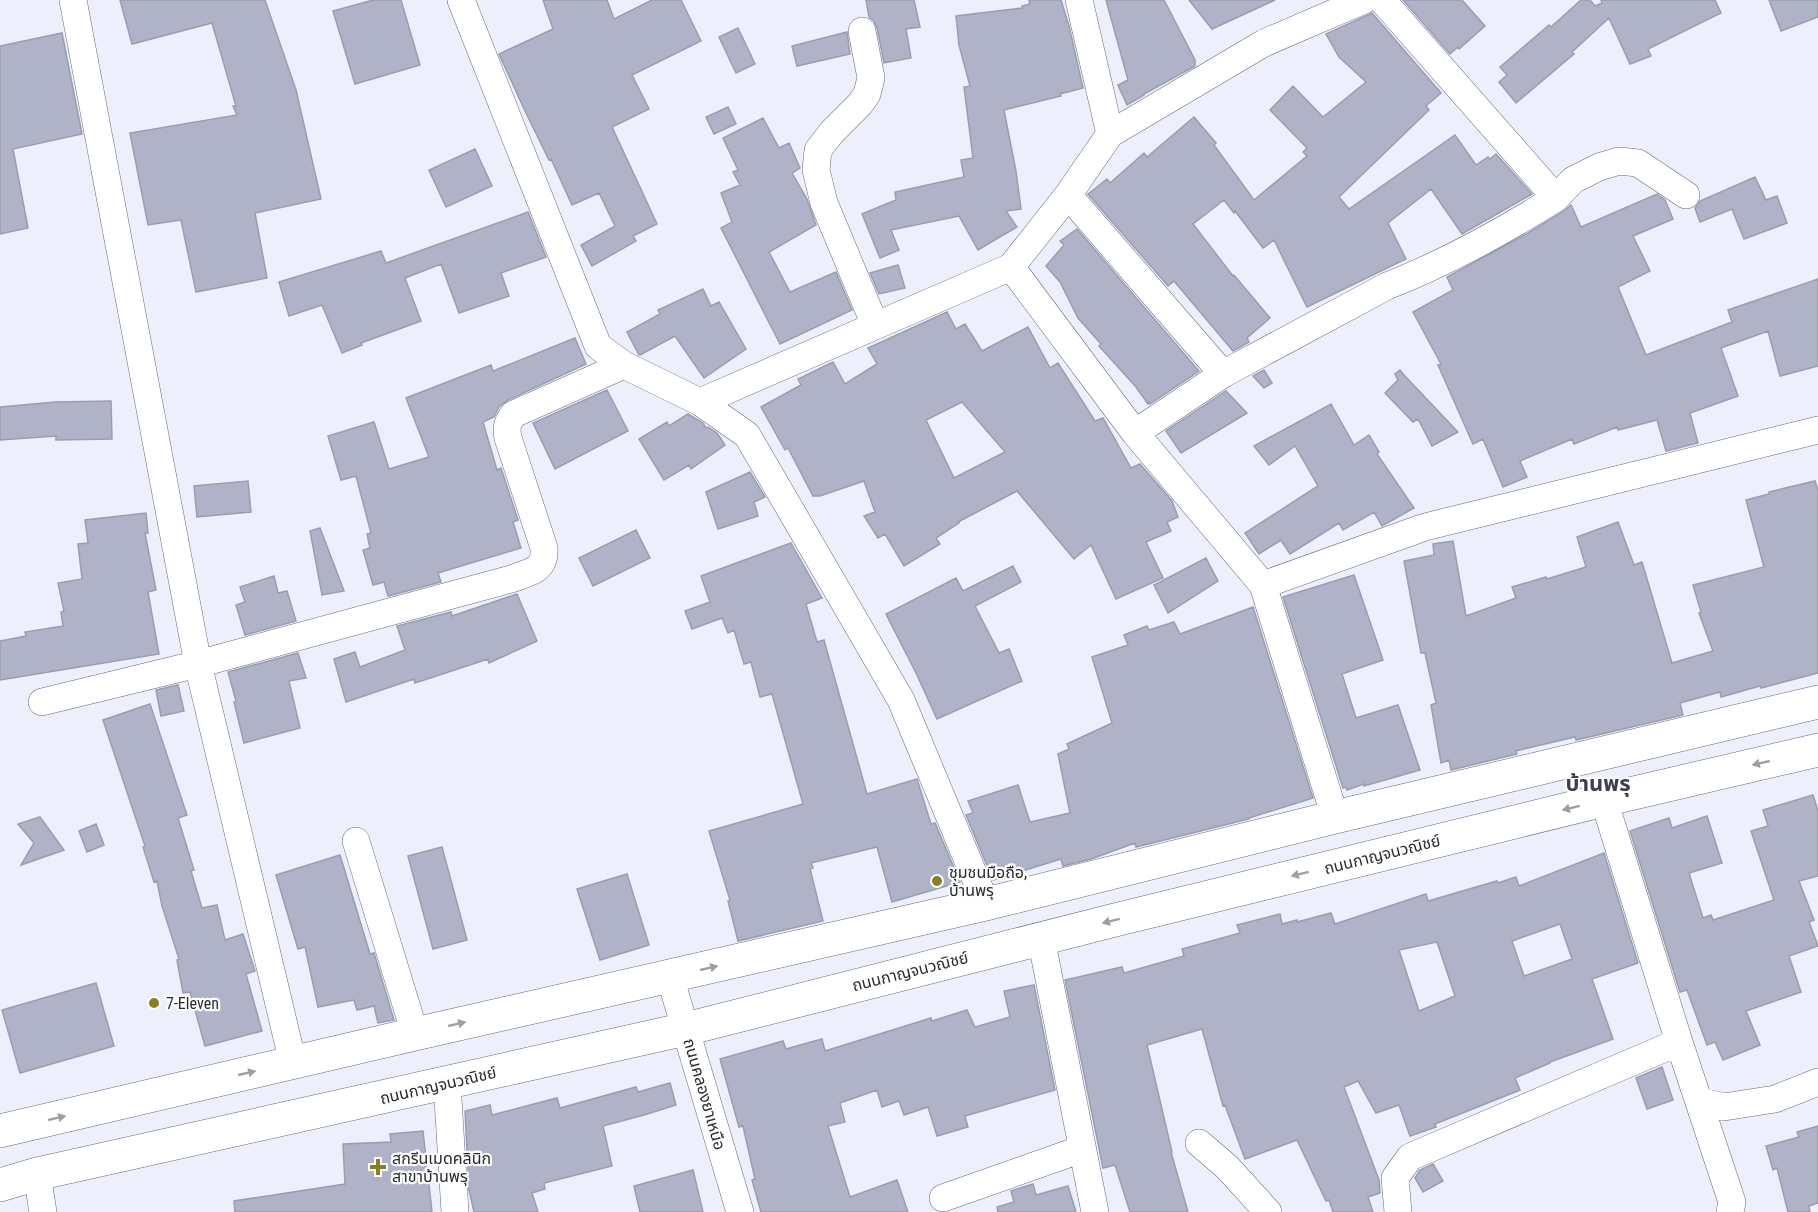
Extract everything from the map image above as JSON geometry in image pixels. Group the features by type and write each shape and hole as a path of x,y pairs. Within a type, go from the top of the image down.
{"highway":[{"path":"0,1131 986,904 1335,817 1818,702"},
{"name":"ถนนกาญจนวณิชย์","path":"0,1185 37,1174 686,1029 1041,938 1818,750"}],"street":[{"path":"73,0 198,664 293,1063"},
{"path":"461,0 598,346 624,365 700,402 747,435 901,700 986,904"},
{"path":"1079,0 1110,134"},
{"path":"700,402 1011,267 1068,195 1110,134 1264,43 1364,0"},
{"path":"1382,0 1556,198"},
{"path":"862,31 871,78 867,94 818,150 816,170 824,203 875,325"},
{"path":"1135,433 1222,374 1387,286 1409,278 1501,233 1556,198 1573,180 1599,166 1619,161 1638,163 1686,195"},
{"path":"1068,195 1222,374"},
{"path":"1011,267 1135,433 1263,585 1335,817"},
{"path":"42,702 198,664 511,579 538,568 544,560 544,548 507,438 508,422 514,414 624,365"},
{"path":"1263,585 1425,527 1818,430"},
{"path":"1604,800 1679,1042 1732,1202 1730,1212"},
{"path":"356,841 415,1034"},
{"path":"1041,938 1095,1212"},
{"name":"ถนนคลองยาเหนือ","path":"670,977 740,1212"},
{"path":"1398,1212 1395,1178 1410,1157 1679,1042"},
{"path":"1699,1101 1724,1107 1775,1099 1818,1082"},
{"path":"447,1083 455,1212"},
{"path":"1199,1143 1227,1167 1268,1212"},
{"path":"943,1198 1082,1149"},
{"path":"37,1174 43,1212"}],"building":[{"path":"120,0 265,0 296,90 321,199 255,213 267,278 196,292 181,220 148,225 130,133 237,115 233,106 236,106 212,23 132,44"},
{"path":"373,0 401,0 420,65 355,84 333,11"},
{"path":"543,0 607,0 614,19 652,0 681,0 701,41 632,75 649,109 612,127 657,224 633,236 636,241 592,266 581,245 615,226 599,193 572,205 499,54 553,29"},
{"path":"866,0 914,0 920,27 906,29 911,58 884,63 877,28 869,17"},
{"path":"1029,0 1061,0 1083,88 1060,94 1061,96 1004,110 1021,209 1006,211 1017,227 978,250 959,216 891,230 899,250 880,258 862,214 896,200 895,192 964,177 961,160 973,158 964,87 970,86 959,45 956,16 1022,8 1030,4"},
{"path":"1106,0 1164,0 1195,60 1195,66 1127,105 1118,85 1128,80"},
{"path":"1189,0 1275,0 1212,29"},
{"path":"1403,0 1462,0 1485,26 1450,54"},
{"path":"1581,0 1590,0 1595,6 1602,3 1601,0 1715,0 1721,13 1648,49 1651,56 1630,64 1609,18 1572,52 1574,54 1516,103 1499,82 1507,75 1500,67"},
{"path":"1769,0 1818,0 1818,17 1781,31"},
{"path":"1372,13 1441,93 1426,106 1429,110 1339,197 1349,209 1455,135 1476,165 1496,154 1532,194 1462,234 1431,189 1388,223 1406,259 1307,307 1274,240 1263,248 1224,200 1193,224 1233,276 1270,318 1247,338 1249,342 1233,351 1174,281 1168,286 1088,194 1107,179 1110,183 1144,153 1147,157 1194,117 1216,143 1214,145 1254,200 1307,156 1303,152 1307,148 1270,110 1293,86 1323,117 1366,82 1339,57 1326,34"},
{"path":"738,28 755,64 736,73 719,37"},
{"path":"847,32 850,54 797,66 792,46"},
{"path":"62,33 82,134 13,149 28,228 0,234 0,46"},
{"path":"728,107 736,124 714,134 706,117"},
{"path":"763,118 779,148 789,143 800,168 792,173 807,199 816,225 769,252 790,292 836,272 852,310 780,344 721,228 732,222 721,193 740,185 733,172 738,170 723,138"},
{"path":"475,149 492,186 446,207 429,170"},
{"path":"1755,177 1766,200 1777,196 1787,223 1744,239 1732,209 1700,222 1695,208 1700,201"},
{"path":"1657,194 1665,200 1673,219 1633,236 1650,271 1618,287 1646,355 1732,322 1728,310 1818,279 1818,366 1780,376 1768,331 1721,348 1738,396 1690,413 1698,443 1666,451 1657,420 1618,430 1617,427 1574,444 1572,439 1520,461 1527,477 1503,487 1483,439 1473,444 1438,365 1441,364 1413,312 1453,290 1447,277 1523,236 1571,205 1581,227"},
{"path":"528,212 546,257 501,273 509,296 459,313 441,264 405,278 421,321 361,343 362,345 342,353 322,305 289,316 279,282 381,251 386,263"},
{"path":"1077,229 1199,371 1150,404 1099,346 1101,344 1078,318 1060,282 1046,266 1064,245 1060,241"},
{"path":"898,265 905,288 879,294 870,273"},
{"path":"703,289 711,306 719,302 746,349 704,378 675,336 639,355 627,332 660,314 658,310"},
{"path":"947,312 956,329 965,324 982,351 1028,327 1050,368 1058,363 1095,421 1103,418 1131,468 1140,464 1172,501 1178,517 1167,522 1171,531 1146,542 1163,578 1116,599 1091,545 1074,559 1017,491 958,522 936,538 940,544 904,566 885,534 878,538 864,516 875,512 864,481 820,496 813,496 788,448 785,450 761,407 801,385 798,379 833,362 845,384 877,364 868,348","holes":["962,402 1005,452 954,478 926,420"]},
{"path":"575,338 586,364 508,400 499,407 494,417 483,422 497,470 501,468 518,520 513,522 521,548 438,573 441,582 388,596 384,582 373,585 363,550 370,548 367,534 371,533 356,476 341,480 328,436 374,422 389,469 429,457 406,398 491,365 493,371"},
{"path":"1264,370 1272,383 1264,388 1253,376"},
{"path":"1400,370 1458,432 1432,446 1418,419 1413,422 1385,393 1398,380 1395,374"},
{"path":"607,390 628,431 555,469 533,423"},
{"path":"1226,391 1247,413 1181,453 1166,431"},
{"path":"111,401 112,439 56,440 56,436 0,440 0,407 55,402"},
{"path":"1331,404 1354,445 1369,435 1379,452 1377,454 1414,508 1382,526 1374,512 1343,530 1339,523 1290,554 1281,540 1259,554 1245,533 1318,486 1295,446 1269,465 1254,446"},
{"path":"688,414 703,423 706,428 717,433 725,445 691,469 689,465 664,480 639,439 667,422 669,426"},
{"path":"750,472 765,497 754,502 758,516 718,529 706,492"},
{"path":"248,481 251,512 197,517 194,486"},
{"path":"1815,481 1818,490 1818,673 1721,697 1720,692 1680,703 1683,715 1576,740 1575,737 1532,747 1516,751 1517,754 1451,770 1449,760 1441,763 1431,705 1436,703 1425,653 1421,653 1404,561 1434,555 1433,544 1453,541 1466,616 1516,598 1512,587 1586,567 1577,537 1618,522 1634,565 1642,562 1672,663 1713,651 1699,613 1701,612 1693,585 1764,567 1746,500"},
{"path":"146,513 148,533 145,533 156,590 148,592 159,654 0,680 0,641 26,636 25,632 63,626 61,612 64,611 58,583 82,579 78,544 88,543 85,520"},
{"path":"320,528 344,591 322,595 310,531"},
{"path":"636,530 650,558 593,586 579,558"},
{"path":"791,543 822,598 806,604 817,642 824,640 867,794 917,779 931,824 935,823 960,882 892,902 877,847 811,863 813,868 810,869 823,921 738,941 728,901 730,900 709,831 803,804 772,694 760,697 751,662 744,664 734,630 728,633 722,618 692,629 685,611 710,602 701,576"},
{"path":"1206,558 1218,581 1168,613 1154,585"},
{"path":"1013,566 1021,582 975,606 999,653 1009,649 1022,681 937,719 886,614 956,578 963,591"},
{"path":"1354,575 1383,660 1342,674 1356,718 1398,705 1420,770 1347,790 1346,787 1343,788 1283,597"},
{"path":"274,576 278,593 287,591 296,621 245,635 236,605 245,602 240,587"},
{"path":"517,594 537,641 489,663 488,659 415,683 414,679 346,702 334,659 355,652 360,667 405,650 397,626 451,612 452,616"},
{"path":"1253,607 1313,798 1249,819 1136,847 1135,843 1091,859 1063,866 1061,859 993,880 966,815 973,813 968,801 1018,785 1030,822 1070,813 1058,754 1069,749 1067,744 1112,723 1092,657 1128,645 1124,635 1147,626 1149,630 1174,622 1180,634"},
{"path":"298,653 306,678 289,681 300,728 244,743 228,672"},
{"path":"178,685 184,711 161,716 156,690"},
{"path":"150,704 187,815 178,818 194,870 191,871 202,908 217,905 225,940 243,934 255,971 246,974 262,1031 205,1046 190,992 183,993 177,960 179,959 162,906 157,881 154,882 143,847 145,846 103,720"},
{"path":"1813,795 1818,811 1818,876 1799,881 1814,920 1809,922 1818,946 1789,956 1801,992 1746,1011 1760,1045 1723,1060 1715,1042 1707,1045 1687,990 1680,992 1630,831 1669,818 1672,828 1707,816 1722,863 1689,873 1703,918 1711,915 1713,920 1774,900 1751,831 1768,826 1763,810"},
{"path":"40,817 64,850 21,865 34,843 18,824"},
{"path":"96,824 104,845 87,852 79,831"},
{"path":"442,847 467,940 433,949 408,856"},
{"path":"1604,853 1638,963 1592,979 1613,1039 1550,1062 1515,1078 1520,1090 1410,1136 1399,1105 1376,1113 1358,1081 1344,1087 1379,1180 1380,1193 1368,1197 1373,1212 1333,1212 1297,1140 1245,1159 1225,1105 1223,1106 1202,1029 1147,1045 1171,1152 1188,1212 1130,1212 1115,1165 1103,1168 1065,980 1122,967 1124,973 1184,956 1182,949 1240,933 1237,925 1280,914 1282,924 1331,913 1335,924 1426,894 1428,901 1516,877 1519,886","holes":["1560,924 1572,959 1524,976 1512,941","1437,942 1455,996 1419,1011 1399,950"]},
{"path":"340,855 370,954 374,953 394,1020 378,1023 374,1006 357,1010 354,1000 318,1007 305,947 298,949 276,875"},
{"path":"627,874 649,945 600,960 577,889"},
{"path":"96,983 114,1046 20,1073 2,1010"},
{"path":"1034,985 1055,1090 965,1116 968,1127 937,1136 928,1107 904,1115 899,1101 882,1107 877,1090 840,1103 845,1122 828,1126 850,1197 897,1180 908,1212 761,1212 752,1180 755,1179 743,1126 739,1127 720,1059 783,1041 786,1049 822,1039 825,1051 931,1018 932,1021 967,1010 975,1027 1010,1017 1004,991"},
{"path":"1662,1067 1673,1100 1647,1109 1636,1078"},
{"path":"670,1083 676,1105 603,1126 612,1166 544,1183 545,1189 532,1193 538,1212 474,1212 469,1190 465,1111 490,1105 492,1115 557,1098 560,1108 636,1087 638,1092"},
{"path":"1818,1126 1818,1203 1809,1206 1810,1212 1788,1212 1777,1168 1773,1170 1766,1146 1799,1137 1797,1132"},
{"path":"423,1131 432,1212 235,1212 234,1201 345,1184 343,1144 391,1142 390,1134"},
{"path":"1433,1164 1443,1181 1423,1192 1415,1178 1420,1170"},
{"path":"693,1170 703,1212 640,1212 634,1186"},
{"path":"1033,1184 1036,1195 1068,1186 1076,1212 998,1212 997,1207 1014,1202 1011,1191"}],"place":[{"name":"ชุมชนมือถือ, บ้านพรุ","path":"937,881"},
{"name":"7-Eleven","path":"154,1003"},
{"name":"สกรีนเมดคลินิก สาขาบ้านพรุ","path":"378,1167"}],"district":[{"name":"บ้านพรุ","path":"1598,783"}]}
